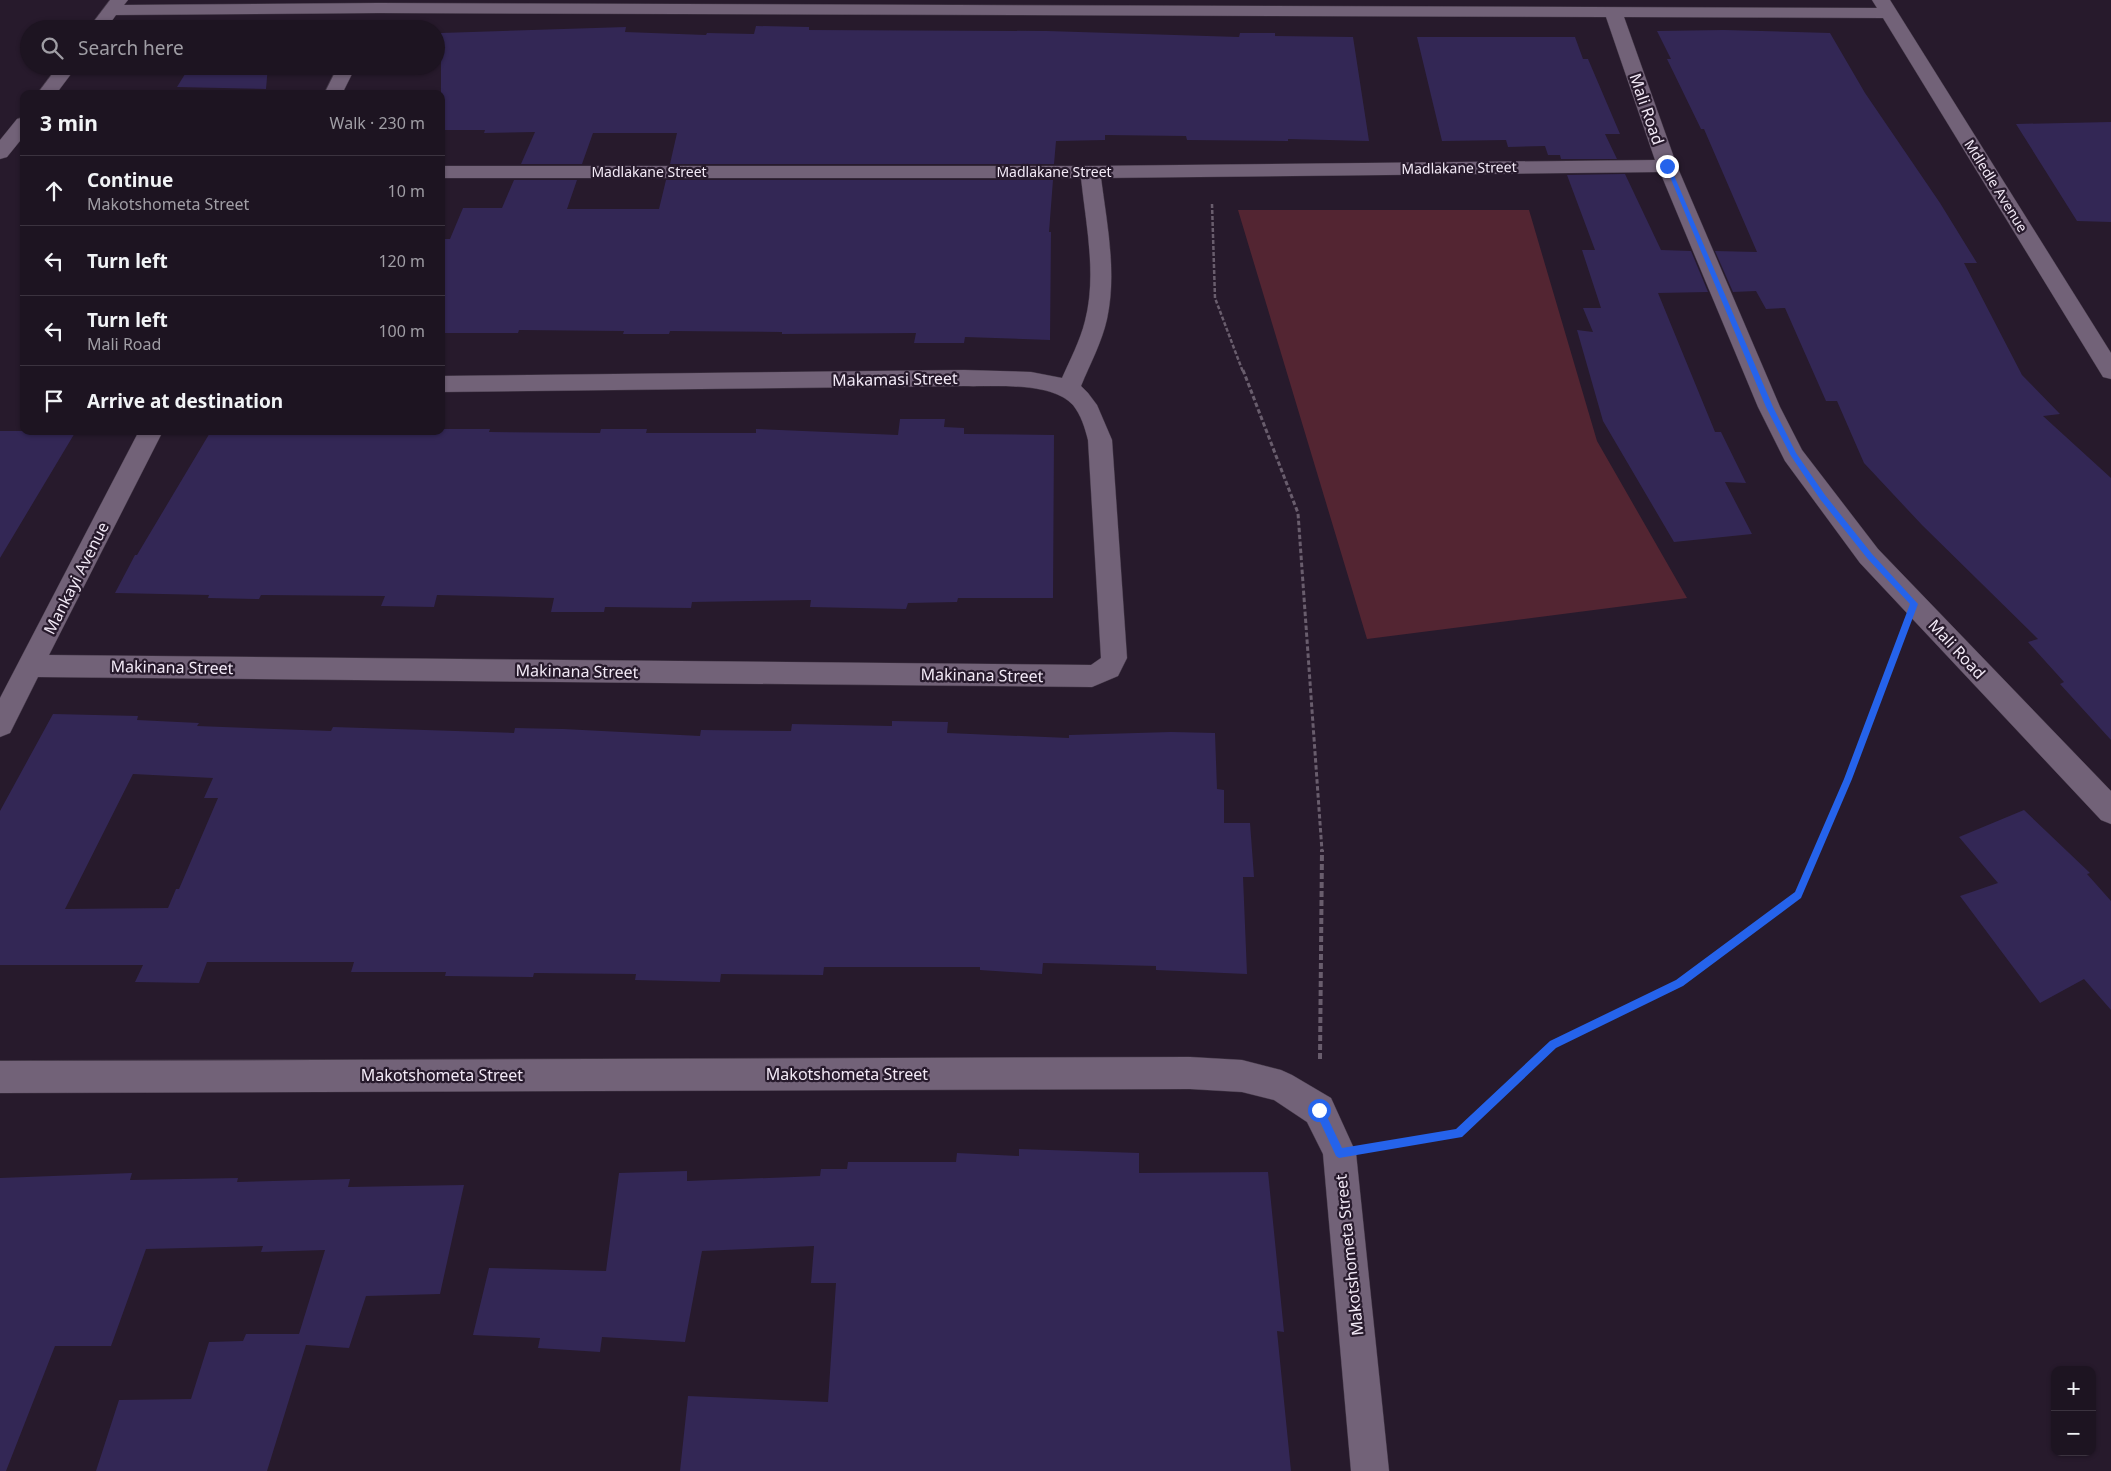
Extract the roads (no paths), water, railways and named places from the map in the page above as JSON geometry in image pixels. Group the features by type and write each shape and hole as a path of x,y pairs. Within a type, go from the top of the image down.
{"street":[{"path":"104,20 115,5 374,15 1613,12 1885,6"},
{"name":"Mdledle Avenue","path":"1885,6 2111,371"},
{"name":"Mali Road","path":"1613,12 1667,166 1769,407 1793,454 1823,497 1869,556 2111,811"},
{"path":"49,90 61,75"},
{"path":"335,90 342,75"},
{"path":"0,153 20,128"},
{"name":"Madlakane Street","path":"445,172 1090,172 1667,166"},
{"path":"1068,390 1091,336 1098,311 1101,277 1090,172"},
{"path":"2086,332 2111,332"},
{"name":"Makamasi Street","path":"445,384 964,378 1039,382 1068,390 1083,402 1094,419 1100,440 1114,658"},
{"name":"Mankayi Avenue","path":"0,725 32,666 148,435"},
{"name":"Makinana Street","path":"32,666 1092,676 1104,672 1112,666 1114,658"},
{"name":"Makotshometa Street","path":"0,1077 1190,1073 1242,1076 1281,1086 1319,1110 1339,1153 1370,1471"}]}
